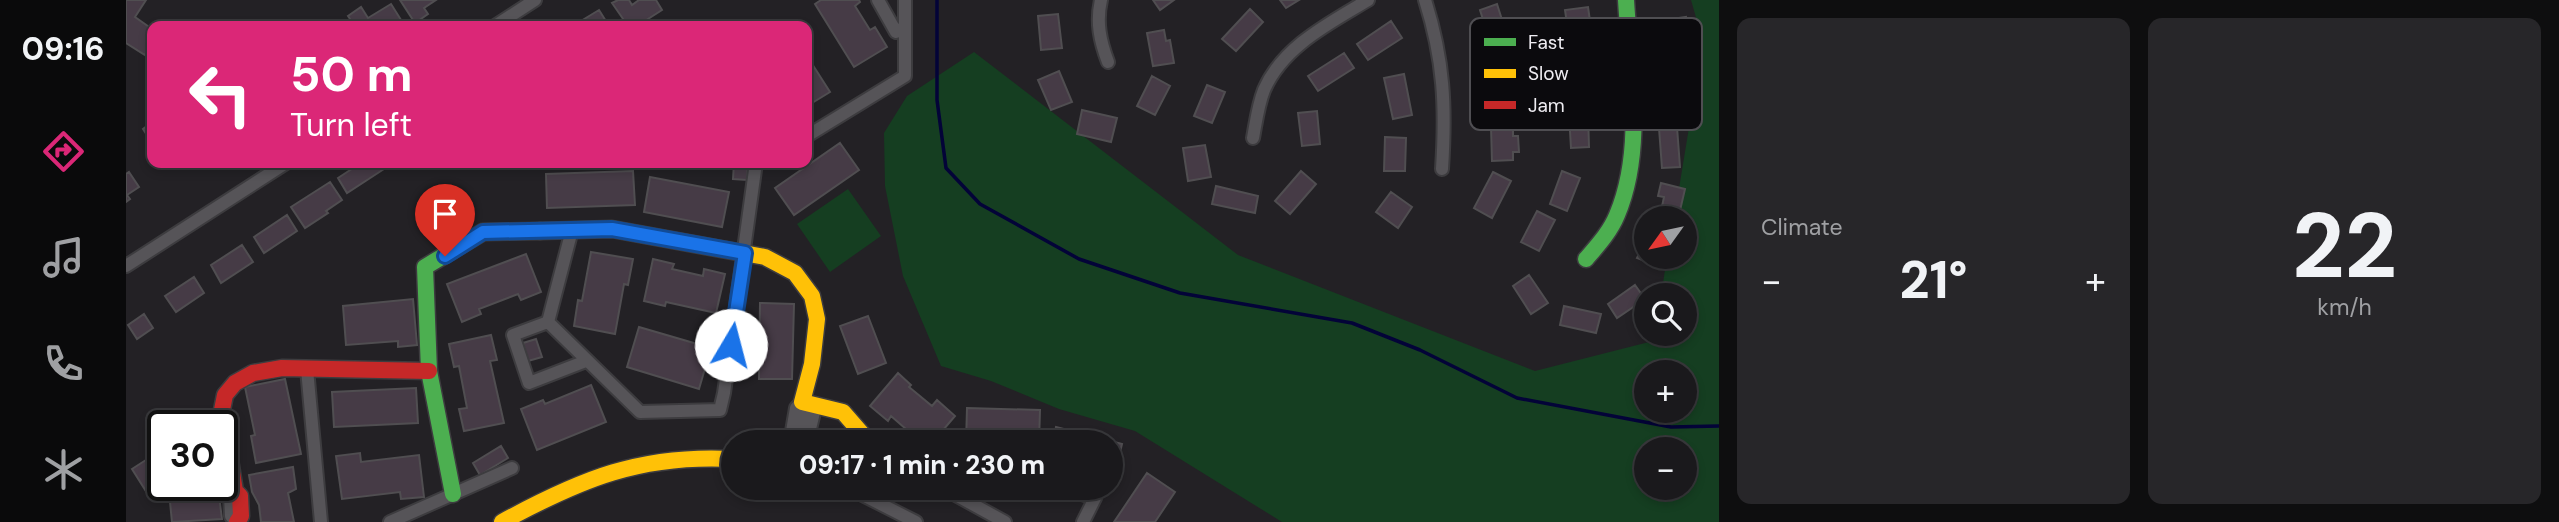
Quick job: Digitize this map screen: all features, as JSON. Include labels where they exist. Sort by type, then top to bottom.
[{"type":"street","points":[[503,21],[536,0]]},
{"type":"street","points":[[878,0],[896,32],[905,27]]},
{"type":"street","points":[[812,133],[905,76],[905,0]]},
{"type":"street","points":[[1101,0],[1098,14],[1099,32],[1108,62]]},
{"type":"street","points":[[1253,138],[1264,90],[1276,70],[1296,48],[1368,0]]},
{"type":"street","points":[[1425,0],[1435,31],[1444,85],[1441,169]]},
{"type":"street","points":[[1626,0],[1627,18]]},
{"type":"street","points":[[1586,259],[1599,244],[1619,211],[1629,177],[1631,130]]},
{"type":"street","points":[[126,266],[278,168]]},
{"type":"street","points":[[548,322],[640,412],[720,410],[757,168]]},
{"type":"street","points":[[453,494],[429,371],[425,267],[483,232],[612,229],[765,257],[795,273],[812,296],[817,319],[808,430]]},
{"type":"street","points":[[548,322],[572,230]]},
{"type":"street","points":[[548,322],[513,335],[529,383],[586,361]]},
{"type":"street","points":[[237,522],[241,516],[240,496],[235,491],[220,408],[223,396],[232,385],[265,369],[429,371]]},
{"type":"street","points":[[307,369],[321,522]]},
{"type":"street","points":[[792,430],[796,408],[809,403],[843,412],[859,430]]},
{"type":"street","points":[[502,522],[574,484],[639,462],[675,458],[721,459]]},
{"type":"street","points":[[390,522],[512,468]]},
{"type":"street","points":[[873,500],[916,522]]},
{"type":"street","points":[[972,500],[1005,522]]},
{"type":"street","points":[[1083,522],[1094,500]]},
{"type":"green space","points":[[1691,0],[1719,0],[1719,522],[1282,522],[1135,431],[1059,409],[991,381],[941,366],[903,276],[885,186],[884,133],[907,96],[974,52],[1238,255],[1535,371],[1634,346],[1697,346],[1697,283],[1663,283],[1665,270],[1698,270],[1698,206],[1676,206],[1689,130],[1702,130],[1702,18],[1696,18]]},
{"type":"green space","points":[[848,189],[881,236],[830,272],[797,224]]},
{"type":"building","points":[[126,0],[146,0],[135,17],[147,25],[147,52],[145,55],[126,43]]},
{"type":"building","points":[[400,0],[436,0],[424,8],[428,14],[414,21]]},
{"type":"building","points":[[629,0],[632,5],[639,0],[656,0],[662,10],[645,21],[625,21],[612,3]]},
{"type":"building","points":[[821,0],[859,0],[855,6],[870,30],[875,27],[887,47],[854,67],[815,4]]},
{"type":"building","points":[[1153,0],[1174,0],[1160,10]]},
{"type":"building","points":[[1280,0],[1299,0],[1286,8]]},
{"type":"building","points":[[391,4],[402,21],[352,21],[348,16],[361,7],[368,18]]},
{"type":"building","points":[[1497,4],[1501,18],[1483,18],[1480,10]]},
{"type":"building","points":[[1588,7],[1590,18],[1566,18],[1565,10]]},
{"type":"building","points":[[1250,9],[1263,22],[1236,51],[1222,39]]},
{"type":"building","points":[[599,10],[606,21],[581,21]]},
{"type":"building","points":[[1058,14],[1062,48],[1041,50],[1038,16]]},
{"type":"building","points":[[1391,21],[1402,38],[1368,60],[1357,44]]},
{"type":"building","points":[[1164,30],[1166,41],[1170,40],[1174,63],[1153,66],[1147,33]]},
{"type":"building","points":[[1344,53],[1354,68],[1318,91],[1308,76]]},
{"type":"building","points":[[812,64],[830,92],[812,103]]},
{"type":"building","points":[[1059,71],[1072,102],[1051,110],[1038,80]]},
{"type":"building","points":[[1404,74],[1412,115],[1393,119],[1384,78]]},
{"type":"building","points":[[1152,76],[1170,86],[1155,115],[1137,106]]},
{"type":"building","points":[[1207,85],[1225,92],[1212,123],[1194,116]]},
{"type":"building","points":[[1082,110],[1117,118],[1111,142],[1077,134]]},
{"type":"building","points":[[1317,111],[1320,144],[1302,146],[1298,113]]},
{"type":"building","points":[[1491,130],[1513,130],[1513,136],[1518,136],[1519,152],[1513,152],[1513,160],[1492,161]]},
{"type":"building","points":[[1570,130],[1588,130],[1589,147],[1571,148]]},
{"type":"building","points":[[1659,130],[1677,130],[1680,167],[1662,168]]},
{"type":"building","points":[[1385,137],[1406,138],[1405,171],[1384,171]]},
{"type":"building","points":[[840,143],[859,170],[794,215],[775,188],[804,168],[812,168],[812,162]]},
{"type":"building","points":[[1205,145],[1211,177],[1188,181],[1183,148]]},
{"type":"building","points":[[353,168],[384,169],[347,193],[338,178]]},
{"type":"building","points":[[734,168],[748,168],[747,180],[733,179]]},
{"type":"building","points":[[633,171],[635,205],[547,208],[546,174]]},
{"type":"building","points":[[1301,171],[1316,184],[1290,214],[1275,201]]},
{"type":"building","points":[[1562,171],[1580,178],[1567,211],[1550,204]]},
{"type":"building","points":[[129,172],[139,187],[127,195],[130,199],[126,202],[126,174]]},
{"type":"building","points":[[1493,172],[1511,181],[1492,218],[1474,208]]},
{"type":"building","points":[[650,177],[729,192],[722,227],[644,212]]},
{"type":"building","points":[[330,182],[342,200],[305,228],[291,207]]},
{"type":"building","points":[[1661,183],[1685,189],[1681,206],[1662,206],[1664,197],[1658,196]]},
{"type":"building","points":[[1216,186],[1258,196],[1255,213],[1212,204]]},
{"type":"building","points":[[1391,192],[1412,207],[1398,228],[1376,212]]},
{"type":"building","points":[[1537,211],[1555,220],[1539,251],[1521,242]]},
{"type":"building","points":[[287,215],[297,231],[264,253],[254,237]]},
{"type":"building","points":[[242,245],[253,262],[221,283],[211,265]]},
{"type":"building","points":[[591,252],[633,259],[628,285],[624,284],[615,334],[574,326],[578,300],[582,301]]},
{"type":"building","points":[[526,254],[541,292],[521,300],[518,294],[479,309],[481,314],[462,322],[447,284]]},
{"type":"building","points":[[653,259],[674,264],[672,269],[703,276],[704,269],[725,274],[716,313],[666,302],[665,306],[644,301]]},
{"type":"building","points":[[1529,275],[1548,303],[1531,314],[1513,286]]},
{"type":"building","points":[[194,277],[204,293],[176,312],[165,296]]},
{"type":"building","points":[[1634,286],[1634,306],[1617,318],[1608,304]]},
{"type":"building","points":[[413,299],[417,345],[398,347],[398,341],[346,345],[343,306]]},
{"type":"building","points":[[760,303],[794,304],[792,379],[759,379]]},
{"type":"building","points":[[1564,306],[1601,314],[1596,333],[1560,325]]},
{"type":"building","points":[[144,314],[153,328],[137,339],[128,325]]},
{"type":"building","points":[[868,316],[886,363],[858,374],[840,326]]},
{"type":"building","points":[[639,327],[711,348],[699,389],[627,367]]},
{"type":"building","points":[[491,335],[497,360],[490,361],[504,423],[464,431],[459,409],[467,408],[459,366],[454,367],[449,344]]},
{"type":"building","points":[[536,339],[542,357],[528,361],[523,343]]},
{"type":"building","points":[[898,373],[911,385],[909,387],[932,406],[937,400],[955,416],[943,430],[907,430],[891,416],[888,421],[870,406]]},
{"type":"building","points":[[285,379],[301,454],[256,463],[251,436],[255,435],[245,387]]},
{"type":"building","points":[[591,385],[606,422],[537,450],[521,409],[543,400],[545,404]]},
{"type":"building","points":[[416,388],[418,423],[334,427],[332,392]]},
{"type":"building","points":[[967,408],[1040,410],[1039,430],[966,430]]},
{"type":"building","points":[[501,446],[508,458],[480,475],[473,463]]},
{"type":"building","points":[[360,453],[361,462],[419,455],[424,497],[401,499],[400,492],[342,499],[336,456]]},
{"type":"building","points":[[147,459],[147,493],[132,469]]},
{"type":"building","points":[[293,467],[296,489],[288,493],[294,522],[261,522],[259,505],[252,492],[249,475]]},
{"type":"building","points":[[1147,473],[1175,492],[1155,522],[1114,522]]},
{"type":"building","points":[[170,501],[220,501],[222,519],[172,522]]},
{"type":"waterway","points":[[937,0],[937,100],[946,168],[980,204],[1079,259],[1180,293],[1352,323],[1420,350],[1517,398],[1671,427],[1719,426]]},
{"type":"traffic: fast","points":[[1626,0],[1627,18]]},
{"type":"traffic: fast","points":[[1586,259],[1617,215],[1626,190],[1633,130]]},
{"type":"traffic: fast","points":[[453,494],[429,371],[425,267],[483,232],[540,231]]},
{"type":"traffic: slow","points":[[540,231],[612,229],[765,257],[795,273],[812,296],[817,319],[812,364],[802,402],[843,412],[859,430]]},
{"type":"traffic: slow","points":[[502,522],[558,493],[613,472],[669,461],[721,459]]},
{"type":"traffic: jam","points":[[237,522],[241,516],[240,496],[235,491],[222,410],[225,395],[235,383],[253,373],[282,368],[429,371]]},
{"type":"route","points":[[445,256],[483,232],[612,229],[745,253],[731,345]]}]
